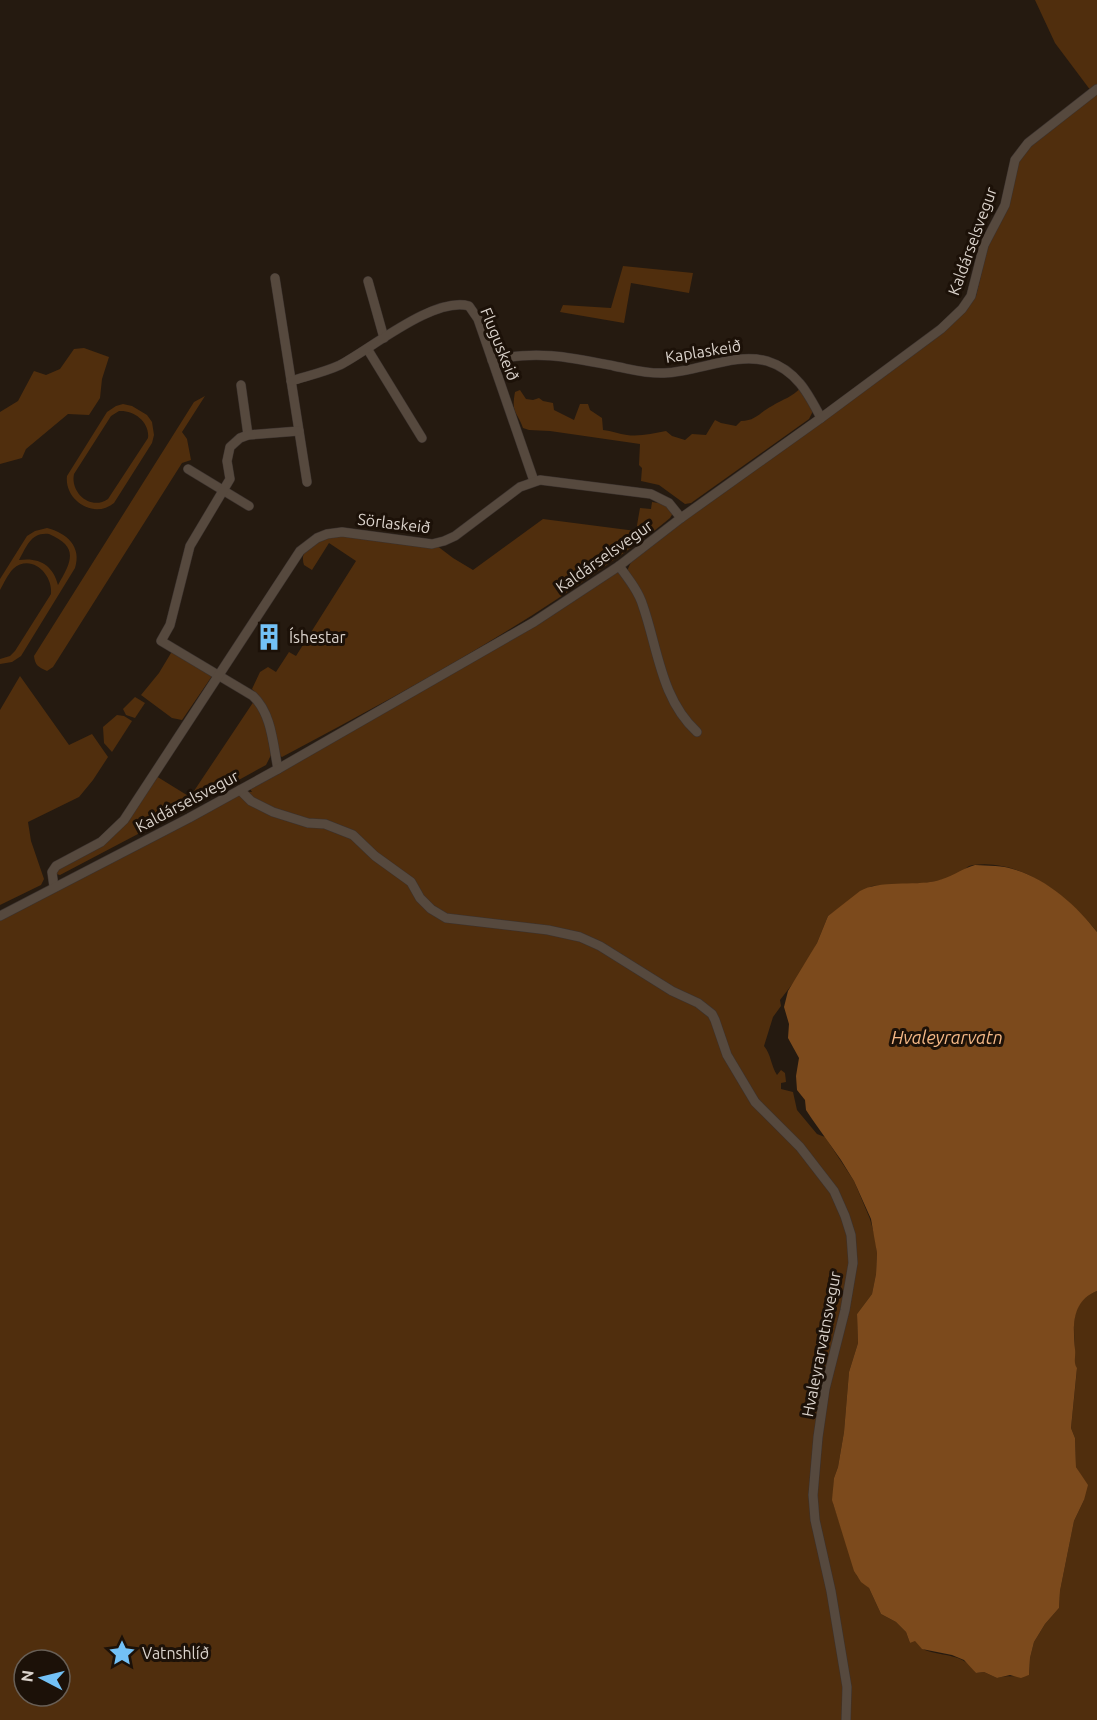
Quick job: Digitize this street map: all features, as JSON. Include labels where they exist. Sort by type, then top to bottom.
[{"type":"street","name":"Kaldárselsvegur","points":[[0,916],[278,770],[525,627],[619,566],[681,518],[822,418],[941,329],[962,309],[971,296],[984,245],[1005,205],[1015,160],[1028,142],[1097,89]]},
{"type":"street","points":[[275,278],[307,483]]},
{"type":"street","points":[[368,281],[384,338]]},
{"type":"street","name":"Fluguskeið","points":[[291,381],[338,366],[432,311],[451,305],[465,305],[478,319],[534,481]]},
{"type":"street","points":[[368,350],[422,438]]},
{"type":"street","name":"Kaplaskeið","points":[[492,360],[544,354],[661,373],[692,370],[741,358],[756,358],[769,361],[793,375],[805,388],[822,418]]},
{"type":"street","points":[[241,385],[248,435]]},
{"type":"street","points":[[278,770],[269,723],[261,703],[161,641],[170,625],[190,546],[230,479],[228,452],[236,441],[248,435],[299,431]]},
{"type":"street","points":[[188,469],[249,506]]},
{"type":"street","points":[[534,481],[551,480],[651,494],[669,503],[681,518]]},
{"type":"street","name":"Sörlaskeið","points":[[54,887],[52,872],[56,866],[101,842],[124,820],[300,551],[317,537],[342,532],[438,543],[455,536],[520,487],[534,481]]},
{"type":"street","points":[[619,566],[643,603],[650,624],[653,645],[668,689],[688,724],[697,732]]},
{"type":"street","name":"Hvaleyrarvatnsvegur","points":[[240,790],[250,801],[273,812],[308,823],[325,824],[354,835],[375,855],[411,882],[420,898],[431,909],[446,918],[548,930],[580,937],[600,946],[672,991],[698,1003],[712,1014],[717,1022],[727,1055],[755,1102],[800,1147],[834,1191],[851,1235],[852,1263],[841,1329],[825,1389],[813,1495],[815,1520],[844,1664],[847,1687],[846,1720]]},
{"type":"shaded area","points":[[1035,0],[1097,0],[1097,932],[1073,905],[1058,893],[1043,882],[1009,867],[991,864],[973,865],[946,879],[872,886],[828,916],[801,973],[780,1000],[781,1006],[773,1017],[764,1046],[777,1075],[781,1070],[785,1073],[786,1082],[781,1083],[781,1089],[793,1092],[797,1110],[817,1134],[825,1137],[854,1181],[875,1237],[876,1274],[872,1294],[857,1314],[858,1343],[849,1372],[844,1432],[834,1478],[833,1503],[857,1576],[869,1588],[881,1614],[896,1622],[906,1632],[910,1643],[915,1640],[925,1650],[960,1659],[976,1673],[984,1672],[997,1678],[1029,1675],[1034,1642],[1045,1624],[1059,1608],[1060,1591],[1074,1521],[1084,1500],[1083,1479],[1076,1467],[1075,1438],[1071,1428],[1077,1369],[1074,1363],[1074,1322],[1080,1304],[1086,1297],[1097,1291],[1097,1720],[0,1720],[0,911],[235,791],[252,792],[250,789],[617,571],[624,578],[634,555],[965,312],[976,296],[987,250],[1018,160],[1030,144],[1094,95],[1055,43]]},
{"type":"shaded area","points":[[623,266],[693,273],[689,293],[631,283],[624,323],[560,312],[563,305],[611,308]]},
{"type":"shaded area","points":[[84,348],[109,357],[102,379],[100,398],[89,415],[68,414],[26,449],[22,458],[0,464],[0,412],[18,401],[34,371],[46,375],[60,369],[74,349]]},
{"type":"shaded area","points":[[801,387],[813,411],[809,419],[691,503],[685,504],[659,485],[641,481],[640,444],[529,430],[523,428],[514,405],[515,392],[520,390],[526,399],[539,398],[553,403],[554,410],[574,420],[580,404],[588,404],[590,410],[602,418],[603,430],[624,435],[666,431],[672,436],[685,440],[692,434],[706,435],[715,420],[736,426],[741,421],[754,418],[791,396]]},
{"type":"shaded area","points":[[205,396],[182,432],[187,439],[191,460],[182,463],[53,667],[47,671],[41,668],[36,664],[34,656],[194,402]]},
{"type":"shaded area","points":[[123,404],[132,406],[147,415],[152,422],[154,435],[152,443],[114,503],[106,508],[90,508],[75,500],[67,485],[67,476],[107,412]],"holes":[[[119,411],[125,411],[144,422],[148,438],[108,499],[95,503],[89,501],[83,498],[75,488],[74,474],[111,416]]]},
{"type":"shaded area","points":[[652,502],[665,504],[673,513],[670,518],[565,594],[486,644],[406,690],[282,757],[277,754],[267,712],[252,689],[260,672],[268,667],[276,672],[289,652],[296,656],[356,561],[329,543],[312,570],[304,565],[303,559],[304,553],[311,545],[333,535],[432,542],[473,570],[543,519],[636,531],[640,508],[651,509]]},
{"type":"shaded area","points":[[47,528],[66,537],[74,547],[77,560],[75,568],[21,656],[12,662],[0,664],[0,659],[10,656],[15,651],[51,594],[51,587],[45,573],[40,568],[27,563],[13,569],[0,590],[0,579],[27,536]],"holes":[[[49,534],[65,544],[70,555],[67,569],[58,585],[53,572],[44,564],[33,560],[19,560],[30,541],[38,535]]]},
{"type":"shaded area","points":[[177,651],[212,676],[182,720],[172,718],[141,695],[159,673],[171,653]]},
{"type":"shaded area","points":[[20,676],[69,745],[92,734],[108,757],[79,797],[28,822],[31,841],[44,879],[41,885],[0,905],[0,710]]},
{"type":"shaded area","points":[[135,697],[145,703],[135,718],[126,715],[123,709]]},
{"type":"shaded area","points":[[254,701],[263,713],[271,755],[266,765],[60,875],[56,874],[57,866],[105,838],[156,776],[190,797]]},
{"type":"shaded area","points":[[117,715],[132,721],[112,752],[104,743],[103,727]]},
{"type":"water","name":"Hvaleyrarvatn","points":[[975,865],[1011,868],[1039,880],[1061,895],[1097,932],[1097,1291],[1082,1301],[1074,1324],[1077,1368],[1071,1428],[1075,1438],[1076,1467],[1088,1485],[1074,1521],[1060,1591],[1059,1608],[1045,1624],[1034,1642],[1029,1675],[1021,1678],[1010,1675],[997,1678],[984,1672],[976,1673],[964,1660],[922,1649],[915,1641],[910,1643],[906,1632],[896,1622],[881,1614],[869,1588],[861,1582],[854,1571],[832,1500],[834,1478],[844,1432],[849,1372],[858,1343],[857,1314],[872,1294],[877,1253],[871,1219],[854,1181],[806,1110],[805,1100],[797,1090],[796,1076],[799,1058],[788,1038],[789,1024],[784,1007],[788,991],[817,943],[828,916],[860,891],[886,884],[936,881]]},
{"type":"place","name":"Íshestar","points":[[269,637]]},
{"type":"place","name":"Vatnshlíð","points":[[122,1653]]}]
